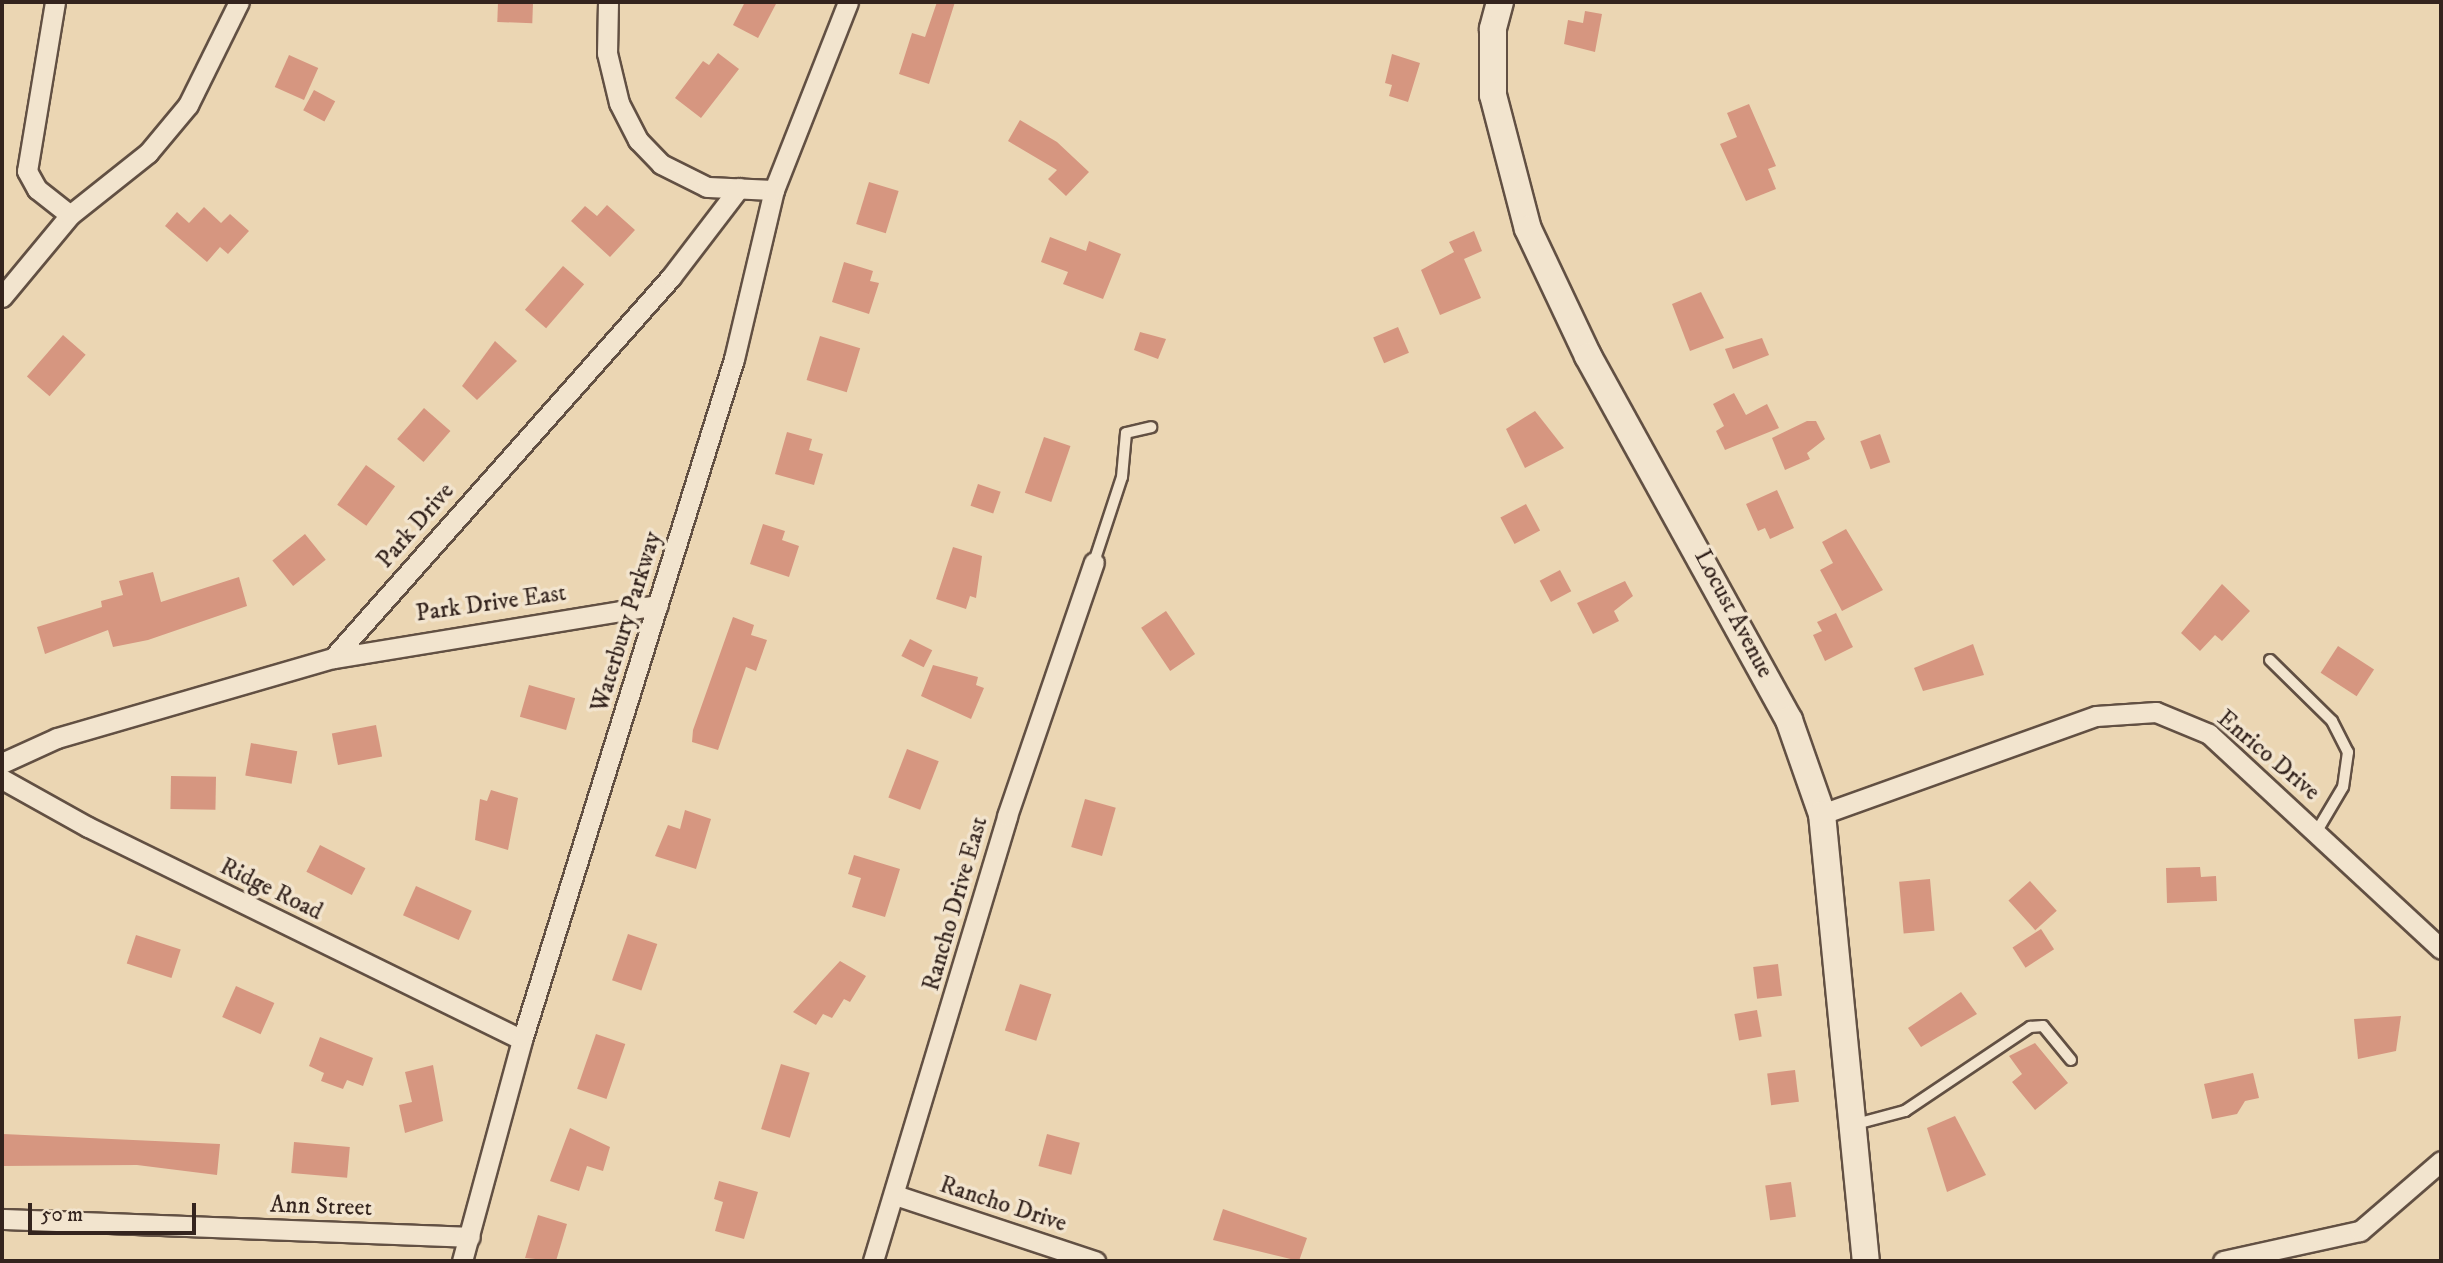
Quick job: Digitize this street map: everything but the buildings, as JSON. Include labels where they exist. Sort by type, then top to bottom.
[{"type":"street","points":[[55,2],[27,171],[37,189],[70,215]]},
{"type":"street","points":[[2,297],[70,215],[148,153],[188,105],[239,2]]},
{"type":"street","points":[[608,2],[607,53],[619,103],[638,140],[661,163],[707,187],[774,190]]},
{"type":"street","name":"Waterbury Parkway","points":[[462,1261],[522,1041],[734,359],[774,190],[848,2]]},
{"type":"street","name":"Locust Avenue","points":[[1500,2],[1493,29],[1493,95],[1528,229],[1588,356],[1789,720],[1822,814],[1856,1125],[1866,1261]]},
{"type":"street","name":"Park Drive","points":[[333,658],[671,277],[739,188]]},
{"type":"street","name":"Rancho Drive East","points":[[873,1261],[1007,816],[1094,562]]},
{"type":"street","name":"Park Drive East","points":[[333,658],[658,605]]},
{"type":"street","points":[[2,763],[57,738],[333,658]]},
{"type":"street","name":"Enrico Drive","points":[[1822,814],[2096,716],[2156,712],[2209,734],[2317,831],[2441,949]]},
{"type":"street","name":"Ridge Road","points":[[2,779],[88,827],[522,1041]]},
{"type":"street","points":[[2224,1261],[2360,1231],[2441,1161]]},
{"type":"street","name":"Rancho Drive","points":[[895,1195],[1095,1261]]},
{"type":"street","name":"Ann Street","points":[[2,1219],[470,1237]]},
{"type":"lane","points":[[1094,562],[1122,477],[1126,433],[1151,426]]},
{"type":"lane","points":[[2270,660],[2332,721],[2348,752],[2343,787],[2317,831]]},
{"type":"lane","points":[[1856,1125],[1905,1111],[2030,1027],[2043,1026],[2071,1060]]}]
